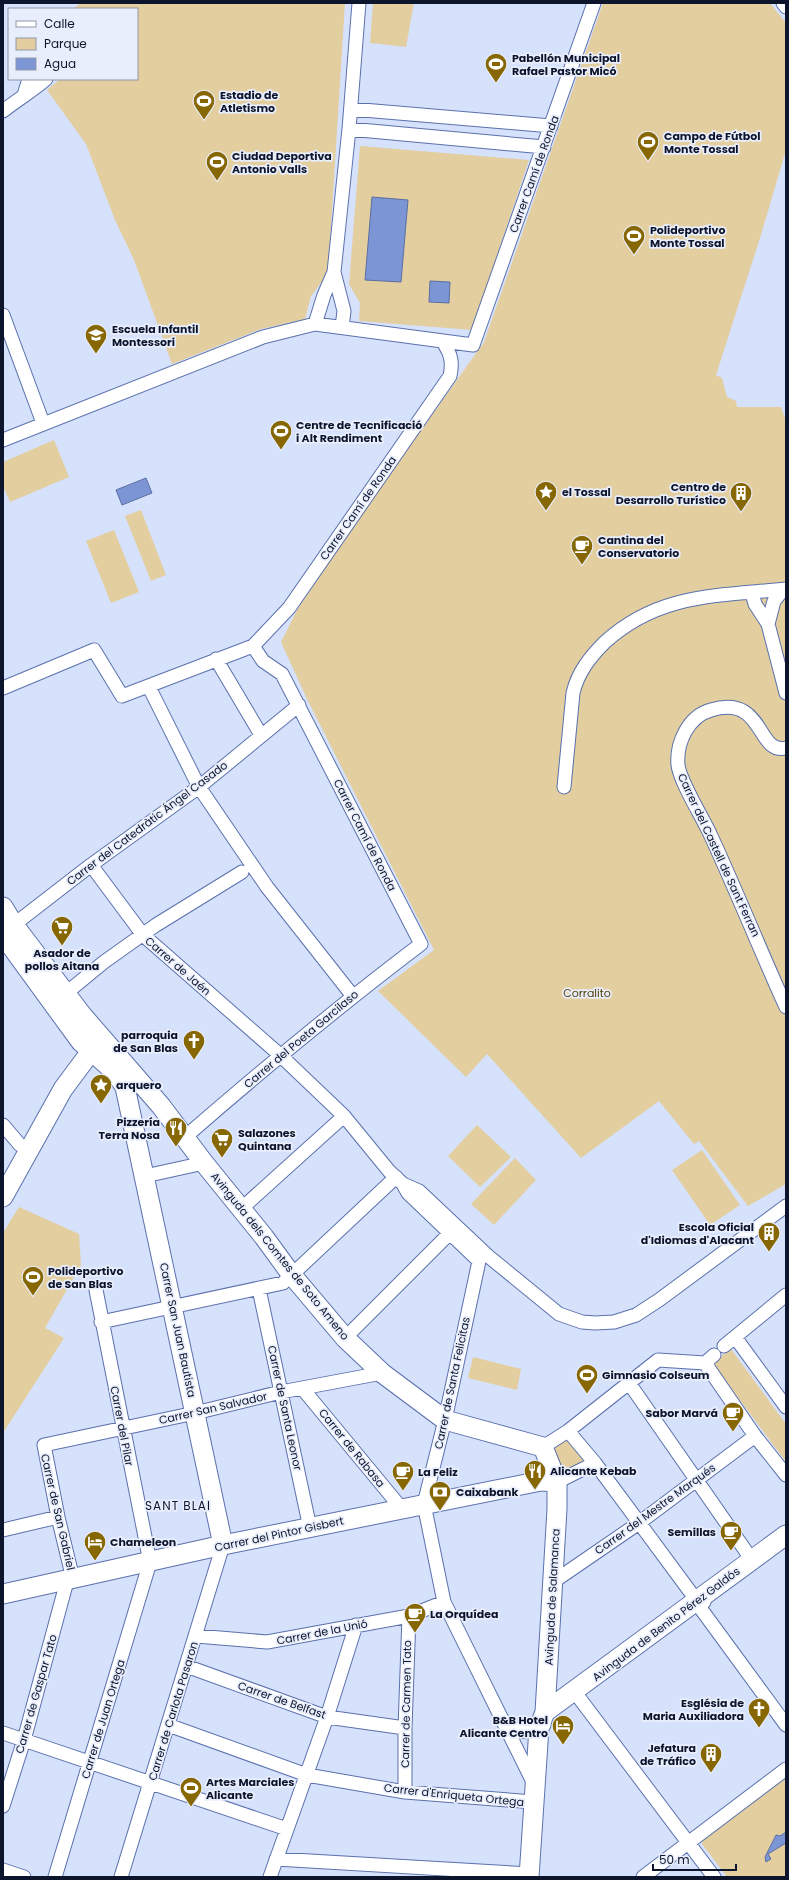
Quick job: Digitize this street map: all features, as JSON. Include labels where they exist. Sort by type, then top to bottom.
[{"type":"street","points":[[314,324],[334,272],[351,109],[359,3]]},
{"type":"street","name":"Carrer Camí de Ronda","points":[[443,342],[473,345],[594,3]]},
{"type":"street","points":[[783,3],[786,7]]},
{"type":"street","points":[[24,95],[29,80]]},
{"type":"street","points":[[3,111],[24,95],[32,92],[45,80]]},
{"type":"street","points":[[351,109],[551,126]]},
{"type":"street","points":[[349,129],[544,147]]},
{"type":"street","points":[[334,272],[344,311],[342,327]]},
{"type":"street","points":[[3,315],[43,423]]},
{"type":"street","points":[[3,440],[263,337],[314,324],[443,342]]},
{"type":"street","name":"Carrer Camí de Ronda","points":[[421,944],[282,674],[263,661],[253,646],[289,608],[450,376],[452,357],[443,342]]},
{"type":"street","points":[[564,787],[573,693],[576,681],[593,654],[628,624],[657,609],[673,603],[692,599],[785,589]]},
{"type":"street","points":[[768,624],[774,600],[785,589]]},
{"type":"street","points":[[752,593],[755,604],[768,624],[786,693]]},
{"type":"street","points":[[3,688],[94,650],[122,696],[253,646]]},
{"type":"street","points":[[216,659],[261,734]]},
{"type":"street","points":[[149,686],[199,787],[268,887],[352,996]]},
{"type":"street","name":"Carrer del Catedràtic Ángel Casado","points":[[7,931],[91,865],[199,787],[261,734],[298,705]]},
{"type":"street","name":"Carrer del Castell de Sant Ferran","points":[[786,748],[781,749],[774,747],[768,741],[756,721],[747,713],[731,707],[702,713],[693,720],[681,740],[678,755],[680,775],[729,875],[786,1007]]},
{"type":"street","name":"Carrer de Jaén","points":[[91,865],[143,935],[280,1054],[344,1116],[399,1180]]},
{"type":"street","points":[[65,994],[104,962],[156,925],[242,872]]},
{"type":"street","points":[[3,907],[7,931]]},
{"type":"street","name":"Avinguda dels Comtes de Soto Ameno","points":[[7,931],[65,994],[89,1041],[126,1065],[161,1106],[184,1138],[264,1237],[291,1274],[345,1338],[382,1373],[445,1420],[543,1447]]},
{"type":"street","name":"Avinguda dels Comtes de Soto Ameno","points":[[7,931],[89,1041],[116,1073],[125,1087],[131,1115]]},
{"type":"street","name":"Carrer del Poeta Garcilaso","points":[[184,1138],[280,1054],[352,996],[421,944]]},
{"type":"street","points":[[3,1174],[20,1145],[89,1041]]},
{"type":"street","points":[[3,1197],[89,1041]]},
{"type":"street","points":[[131,1115],[138,1108],[145,1105],[152,1104],[161,1106]]},
{"type":"street","name":"Carrer San Juan Bautista","points":[[131,1115],[223,1545]]},
{"type":"street","points":[[241,1209],[344,1116]]},
{"type":"street","points":[[3,1125],[20,1145]]},
{"type":"street","points":[[144,1176],[204,1163]]},
{"type":"street","points":[[399,1180],[418,1191],[488,1256],[553,1310],[571,1319],[594,1324],[619,1320],[636,1315],[659,1300],[786,1206]]},
{"type":"street","points":[[345,1338],[450,1233],[408,1193],[399,1180]]},
{"type":"street","points":[[101,1322],[283,1283],[291,1274],[399,1180]]},
{"type":"street","name":"Carrer de Santa Felicitas","points":[[424,1504],[445,1420],[479,1261],[450,1233]]},
{"type":"street","name":"Carrer de Santa Leonor","points":[[259,1289],[310,1528]]},
{"type":"street","name":"Carrer del Pilar","points":[[96,1290],[101,1322],[150,1562]]},
{"type":"street","points":[[595,1463],[557,1482],[543,1447],[568,1430],[658,1360],[714,1355],[786,1295]]},
{"type":"street","points":[[735,1337],[786,1407]]},
{"type":"street","points":[[714,1355],[755,1436],[786,1475]]},
{"type":"street","name":"Carrer San Salvador","points":[[44,1445],[195,1413],[281,1392],[382,1373]]},
{"type":"street","points":[[629,1383],[752,1560]]},
{"type":"street","name":"Carrer de Rabasa","points":[[302,1388],[402,1509]]},
{"type":"street","points":[[568,1430],[703,1604],[786,1725]]},
{"type":"street","name":"Carrer del Mestre Marqués","points":[[553,1582],[639,1523],[755,1436]]},
{"type":"street","name":"Carrer de San Gabriel","points":[[44,1445],[70,1580]]},
{"type":"street","name":"Carrer del Pintor Gisbert","points":[[3,1594],[223,1545],[424,1504],[540,1481],[557,1482]]},
{"type":"street","name":"Avinguda de Salamanca","points":[[532,1876],[545,1720],[557,1508],[557,1482]]},
{"type":"street","points":[[424,1504],[444,1602],[500,1717],[535,1795]]},
{"type":"street","points":[[3,1530],[58,1517]]},
{"type":"street","name":"Avinguda de Benito Pérez Galdós","points":[[545,1720],[580,1699],[703,1604],[752,1560],[786,1535]]},
{"type":"street","name":"Carrer de Carlota Pasaron","points":[[121,1877],[223,1545]]},
{"type":"street","name":"Avinguda de Benito Pérez Galdós","points":[[545,1720],[703,1604],[786,1546]]},
{"type":"street","name":"Carrer de Juan Ortega","points":[[55,1877],[150,1562]]},
{"type":"street","name":"Carrer de Gaspar Tato","points":[[3,1806],[24,1740],[70,1580]]},
{"type":"street","name":"Carrer de la Unió","points":[[196,1636],[267,1642],[408,1616],[444,1602]]},
{"type":"street","name":"Carrer de Carmen Tato","points":[[405,1792],[408,1616]]},
{"type":"street","points":[[270,1877],[327,1717],[356,1625]]},
{"type":"street","name":"Carrer de Belfast","points":[[186,1666],[327,1717],[405,1728]]},
{"type":"street","points":[[580,1699],[714,1877]]},
{"type":"street","points":[[500,1717],[515,1730],[524,1733],[536,1731],[545,1720]]},
{"type":"street","name":"Avinguda de Salamanca","points":[[532,1876],[535,1795],[545,1720]]},
{"type":"street","name":"Carrer d'Enriqueta Ortega","points":[[168,1725],[307,1775],[405,1792],[535,1795]]},
{"type":"street","points":[[3,1733],[287,1829]]},
{"type":"street","points":[[643,1877],[786,1769]]},
{"type":"street","points":[[276,1859],[532,1876]]},
{"type":"street","points":[[3,1870],[24,1877]]},
{"type":"green space","name":"Estadio de Atletismo","points":[[81,3],[345,3],[328,274],[311,296],[305,319],[261,329],[172,364],[134,260],[115,220],[86,144],[47,90],[59,80],[138,80],[138,8],[74,8]]},
{"type":"green space","points":[[373,3],[414,3],[406,47],[370,43]]},
{"type":"green space","name":"Corralito","points":[[603,3],[770,3],[786,23],[786,150],[761,235],[716,375],[722,378],[727,397],[736,401],[737,407],[781,407],[786,421],[786,1184],[748,1206],[699,1141],[694,1144],[659,1101],[581,1158],[487,1054],[466,1077],[378,991],[434,950],[307,699],[281,642],[297,610],[359,517],[484,342]]},
{"type":"green space","points":[[360,146],[529,160],[472,330],[359,321],[360,303],[349,284]]},
{"type":"green space","points":[[54,440],[69,477],[10,502],[3,486],[3,462]]},
{"type":"green space","points":[[141,510],[166,575],[151,581],[125,516]]},
{"type":"green space","points":[[114,530],[139,592],[111,603],[86,541]]},
{"type":"green space","points":[[477,1125],[511,1157],[480,1187],[448,1156]]},
{"type":"green space","points":[[702,1150],[740,1205],[710,1225],[672,1170]]},
{"type":"green space","points":[[515,1158],[536,1180],[494,1225],[471,1204]]},
{"type":"green space","name":"Polideportivo de San Blas","points":[[19,1207],[79,1234],[81,1265],[45,1328],[64,1338],[3,1433],[3,1233]]},
{"type":"green space","points":[[731,1349],[786,1424],[786,1462],[712,1363]]},
{"type":"green space","points":[[473,1357],[521,1369],[517,1390],[468,1378]]},
{"type":"green space","points":[[569,1436],[589,1460],[576,1467],[561,1471],[552,1448]]},
{"type":"green space","points":[[786,1775],[786,1877],[727,1877],[702,1844],[703,1837]]},
{"type":"water","points":[[372,197],[408,200],[401,282],[365,280]]},
{"type":"water","points":[[430,281],[450,282],[449,303],[429,302]]},
{"type":"water","points":[[146,478],[152,493],[122,505],[116,490]]},
{"type":"water","points":[[786,1832],[786,1843],[768,1854],[771,1859],[766,1862],[765,1857],[776,1835],[780,1836]]},
{"type":"place","name":"Pabellón Municipal Rafael Pastor Micó","points":[[496,84]]},
{"type":"place","name":"Estadio de Atletismo","points":[[204,120]]},
{"type":"place","name":"Campo de Fútbol Monte Tossal","points":[[648,162]]},
{"type":"place","name":"Ciudad Deportiva Antonio Valls","points":[[217,182]]},
{"type":"place","name":"Polideportivo Monte Tossal","points":[[634,256]]},
{"type":"place","name":"Escuela Infantil Montessori","points":[[96,354]]},
{"type":"place","name":"Centre de Tecnificació i Alt Rendiment","points":[[281,450]]},
{"type":"place","name":"el Tossal","points":[[546,512]]},
{"type":"place","name":"Centro de Desarrollo Turístico","points":[[741,512]]},
{"type":"place","name":"Cantina del Conservatorio","points":[[582,566]]},
{"type":"place","name":"Asador de pollos Aitana","points":[[62,946]]},
{"type":"place","name":"parroquia de San Blas","points":[[194,1060]]},
{"type":"place","name":"arquero","points":[[101,1104]]},
{"type":"place","name":"Pizzería Terra Nosa","points":[[176,1148]]},
{"type":"place","name":"Salazones Quintana","points":[[222,1158]]},
{"type":"place","name":"Escola Oficial d'Idiomas d'Alacant","points":[[769,1252]]},
{"type":"place","name":"Polideportivo de San Blas","points":[[33,1296]]},
{"type":"place","name":"Gimnasio Colseum","points":[[587,1394]]},
{"type":"place","name":"Sabor Marvá","points":[[733,1432]]},
{"type":"place","name":"Alicante Kebab","points":[[535,1490]]},
{"type":"place","name":"La Feliz","points":[[403,1492]]},
{"type":"place","name":"Caixabank","points":[[440,1512]]},
{"type":"place","name":"Semillas","points":[[731,1552]]},
{"type":"place","name":"Chameleon","points":[[95,1562]]},
{"type":"place","name":"La Orquídea","points":[[415,1634]]},
{"type":"place","name":"Església de Maria Auxiliadora","points":[[759,1728]]},
{"type":"place","name":"B&B Hotel Alicante Centro","points":[[563,1746]]},
{"type":"place","name":"Jefatura de Tráfico","points":[[711,1774]]},
{"type":"place","name":"Artes Marciales Alicante","points":[[191,1808]]},
{"type":"district","name":"SANT BLAI","points":[[178,1506]]}]
